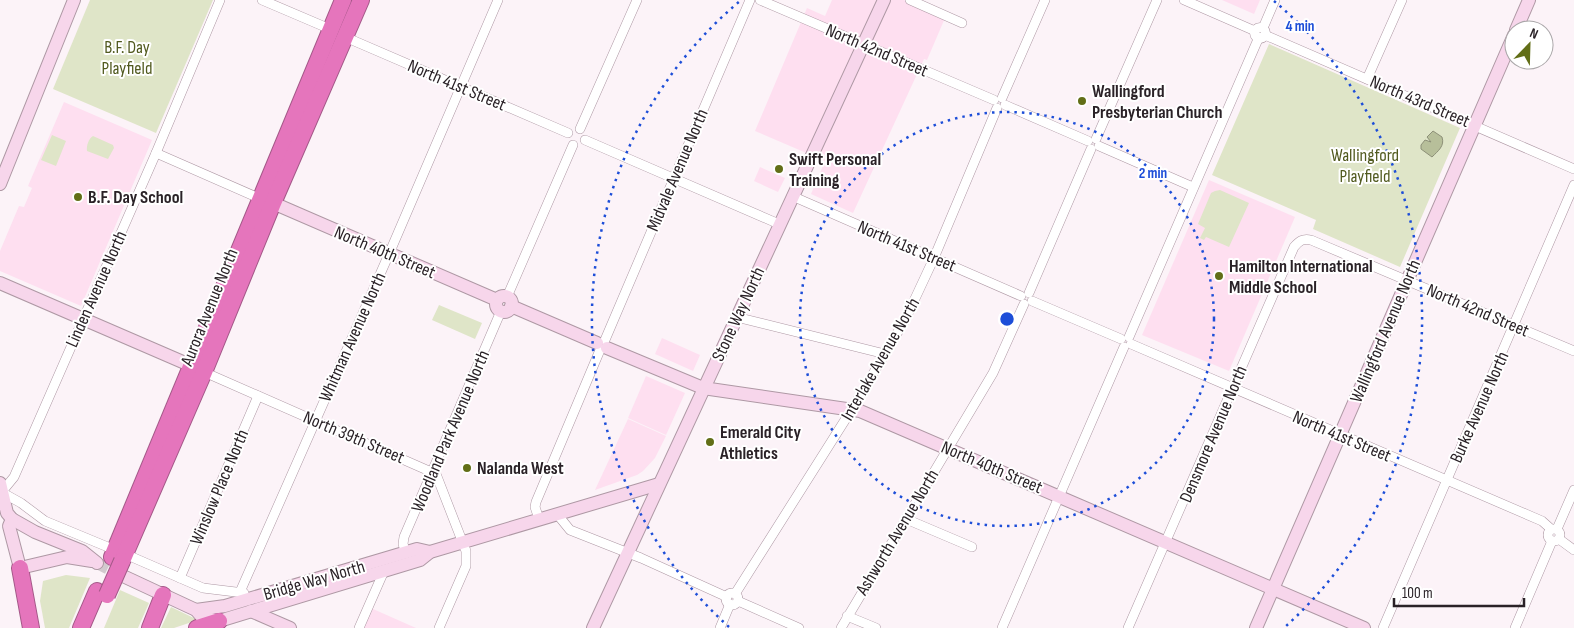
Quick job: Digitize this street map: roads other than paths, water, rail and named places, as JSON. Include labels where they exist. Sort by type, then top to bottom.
[{"type":"highway","name":"Aurora Avenue North","points":[[81,628],[102,593],[198,369],[267,201],[330,29],[343,0]]},
{"type":"highway","name":"Aurora Avenue North","points":[[267,201],[361,0]]},
{"type":"highway","points":[[20,568],[31,628]]},
{"type":"highway","name":"Aurora Avenue North","points":[[93,628],[102,593]]},
{"type":"highway","points":[[150,628],[163,596]]},
{"type":"highway","points":[[197,628],[219,621]]},
{"type":"street","points":[[0,184],[74,0]]},
{"type":"street","name":"Linden Avenue North","points":[[1,490],[14,477],[156,153],[220,0]]},
{"type":"street","points":[[262,0],[330,29]]},
{"type":"street","name":"Whitman Avenue North","points":[[240,592],[389,254],[498,0]]},
{"type":"street","points":[[580,128],[637,0]]},
{"type":"street","name":"Midvale Avenue North","points":[[539,519],[535,507],[536,502],[750,0]]},
{"type":"street","name":"North 42nd Street","points":[[760,0],[1193,187]]},
{"type":"street","name":"Stone Way North","points":[[592,628],[884,0]]},
{"type":"street","points":[[910,0],[962,23]]},
{"type":"street","name":"Interlake Avenue North","points":[[720,628],[733,599],[906,320],[1045,0]]},
{"type":"street","name":"Ashworth Avenue North","points":[[841,628],[993,373],[1157,0]]},
{"type":"street","name":"North 43rd Street","points":[[1184,0],[1574,169]]},
{"type":"street","points":[[1002,628],[1275,0]]},
{"type":"street","points":[[1367,79],[1402,0]]},
{"type":"street","points":[[1520,20],[1529,0]]},
{"type":"street","name":"North 41st Street","points":[[345,37],[568,133]]},
{"type":"street","name":"Wallingford Avenue North","points":[[1256,628],[1504,58]]},
{"type":"street","points":[[580,128],[572,129],[568,133],[569,141],[573,145],[578,145],[585,140]]},
{"type":"street","points":[[580,128],[585,133],[585,140]]},
{"type":"street","points":[[585,140],[780,224]]},
{"type":"street","name":"Woodland Park Avenue North","points":[[406,553],[403,544],[404,537],[573,145]]},
{"type":"street","name":"North 40th Street","points":[[156,153],[703,388],[852,409],[870,414],[1364,628]]},
{"type":"street","name":"Burke Avenue North","points":[[1383,628],[1574,185]]},
{"type":"street","name":"North 41st Street","points":[[792,196],[1542,521],[1554,529]]},
{"type":"street","name":"North 42nd Street","points":[[1299,242],[1306,238],[1574,351]]},
{"type":"street","name":"Densmore Avenue North","points":[[1128,628],[1294,247],[1299,242]]},
{"type":"street","name":"North 39th Street","points":[[0,284],[433,472]]},
{"type":"street","points":[[736,317],[885,354]]},
{"type":"street","name":"Winslow Place North","points":[[180,578],[258,396]]},
{"type":"street","points":[[433,472],[437,477],[466,551],[466,566],[438,628]]},
{"type":"street","name":"Bridge Way North","points":[[219,621],[420,560],[430,552],[659,484]]},
{"type":"street","points":[[1,490],[7,514],[7,525],[20,568],[67,557],[116,560]]},
{"type":"street","points":[[1,490],[45,521],[63,529],[116,560],[163,596],[196,610],[202,617],[219,621]]},
{"type":"street","points":[[1515,628],[1556,540],[1561,534],[1554,529],[1574,490]]},
{"type":"street","points":[[557,514],[570,530],[628,552],[799,628]]},
{"type":"street","points":[[906,519],[972,547]]},
{"type":"street","points":[[7,525],[30,530],[82,551],[180,578],[203,588],[240,592],[253,598]]},
{"type":"street","points":[[1556,540],[1574,550]]},
{"type":"street","name":"Bridge Way North","points":[[196,610],[218,608],[417,549],[430,552]]},
{"type":"street","points":[[359,628],[384,571]]},
{"type":"street","points":[[251,611],[290,628]]},
{"type":"street","points":[[847,616],[876,628]]},
{"type":"tunnel","points":[[97,563],[123,576]]},
{"type":"place","name":"Wallingford Presbyterian Church","points":[[1082,101]]},
{"type":"place","name":"Swift Personal Training","points":[[779,169]]},
{"type":"place","name":"B.F. Day School","points":[[78,197]]},
{"type":"place","name":"Hamilton International Middle School","points":[[1219,276]]},
{"type":"place","name":"Emerald City Athletics","points":[[710,442]]},
{"type":"place","name":"Nalanda West","points":[[467,468]]},
{"type":"park label","name":"B.F. Day Playfield","points":[[127,57]]},
{"type":"park label","name":"Wallingford Playfield","points":[[1365,165]]}]
